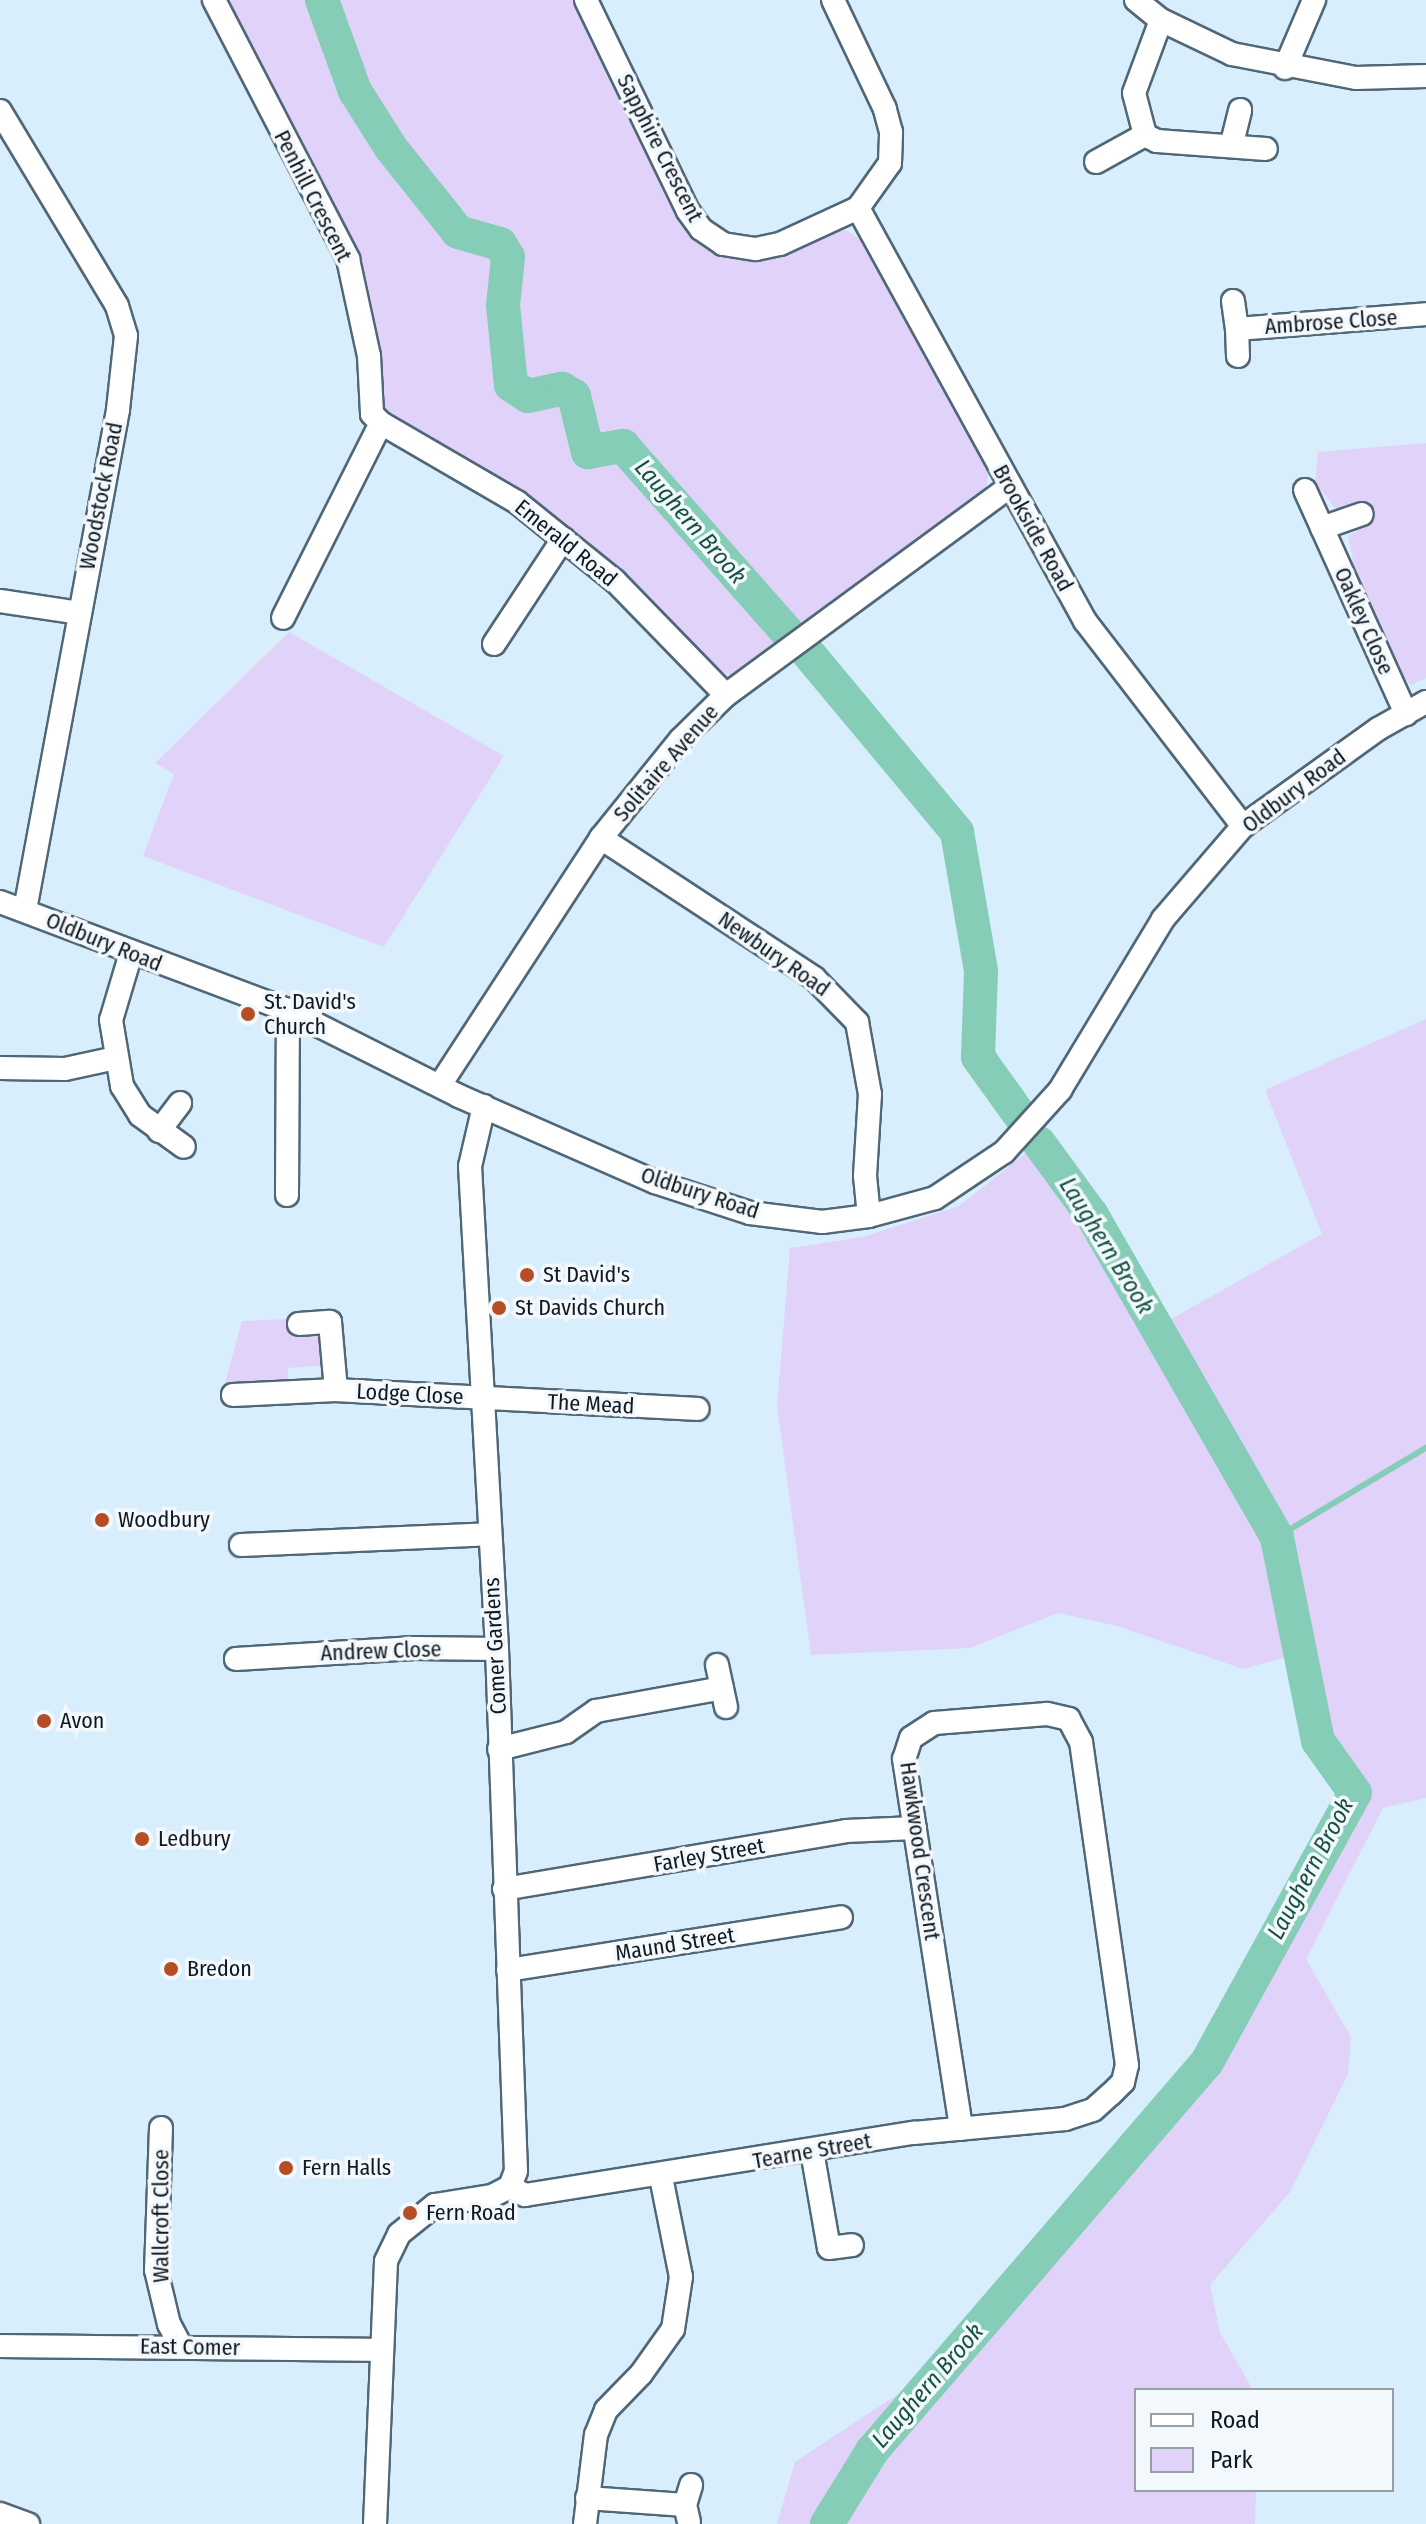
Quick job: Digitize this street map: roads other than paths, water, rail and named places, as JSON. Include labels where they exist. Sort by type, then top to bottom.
[{"type":"street","name":"Penhill Crescent","points":[[214,0],[348,259],[369,356],[372,414],[381,423]]},
{"type":"street","name":"Sapphire Crescent","points":[[586,0],[701,229],[723,244],[756,249],[780,244],[858,208]]},
{"type":"street","points":[[833,0],[891,132],[890,163],[858,208]]},
{"type":"street","points":[[1136,0],[1161,20],[1232,54],[1285,68],[1356,78],[1426,76]]},
{"type":"street","points":[[1285,68],[1314,0]]},
{"type":"street","points":[[1161,20],[1134,93],[1145,135],[1157,141],[1232,143],[1266,149]]},
{"type":"street","points":[[1232,143],[1240,110]]},
{"type":"street","name":"Woodstock Road","points":[[0,111],[124,322],[118,410],[25,910]]},
{"type":"street","points":[[1096,162],[1145,135]]},
{"type":"street","name":"Brookside Road","points":[[858,208],[1093,634],[1243,826]]},
{"type":"street","name":"Ambrose Close","points":[[1233,301],[1238,356]]},
{"type":"street","name":"Ambrose Close","points":[[1237,329],[1426,314]]},
{"type":"street","name":"Emerald Road","points":[[381,423],[458,464],[563,539],[637,601],[726,695]]},
{"type":"street","points":[[285,616],[381,423]]},
{"type":"street","name":"Solitaire Avenue","points":[[440,1085],[601,838],[681,739],[726,695],[774,658],[1010,486]]},
{"type":"street","name":"Oakley Close","points":[[1305,490],[1406,714]]},
{"type":"street","points":[[1322,528],[1362,514]]},
{"type":"street","points":[[494,644],[563,539]]},
{"type":"street","points":[[0,601],[79,613]]},
{"type":"street","name":"Oldbury Road","points":[[0,902],[288,1010],[484,1106],[655,1182],[750,1213],[822,1222],[869,1216],[935,1198],[1004,1152],[1060,1090],[1163,919],[1243,826],[1426,702]]},
{"type":"street","name":"Newbury Road","points":[[601,838],[814,978],[857,1022],[870,1094],[865,1176],[869,1216]]},
{"type":"street","points":[[131,953],[111,1020],[122,1086],[140,1115],[184,1147]]},
{"type":"street","points":[[287,1195],[288,1010]]},
{"type":"street","points":[[0,1068],[65,1069],[116,1058]]},
{"type":"street","points":[[159,1131],[180,1103]]},
{"type":"street","name":"Comer Gardens","points":[[484,1106],[470,1166],[497,1649],[516,2171],[510,2187]]},
{"type":"street","name":"Lodge Close","points":[[299,1324],[330,1322],[336,1390]]},
{"type":"street","name":"Lodge Close","points":[[233,1395],[336,1390],[483,1398]]},
{"type":"street","name":"The Mead","points":[[483,1398],[698,1409]]},
{"type":"street","points":[[241,1545],[489,1534]]},
{"type":"street","name":"Andrew Close","points":[[236,1659],[265,1666],[415,1648],[497,1649]]},
{"type":"street","points":[[499,1749],[566,1732],[596,1711],[724,1697],[717,1665]]},
{"type":"street","name":"Hawkwood Crescent","points":[[961,2129],[904,1759],[911,1738],[934,1723],[961,1717],[1047,1714],[1069,1719],[1081,1742],[1127,2065],[1123,2082],[1111,2094]]},
{"type":"street","name":"Farley Street","points":[[504,1889],[846,1831],[915,1828]]},
{"type":"street","name":"Maund Street","points":[[508,1970],[841,1917]]},
{"type":"street","name":"Tearne Street","points":[[510,2187],[525,2195],[661,2177],[961,2129],[1065,2119],[1093,2110],[1111,2094]]},
{"type":"street","name":"Wallcroft Close","points":[[161,2128],[156,2270],[169,2324],[181,2347]]},
{"type":"street","points":[[812,2151],[829,2248],[852,2245]]},
{"type":"street","points":[[585,2524],[596,2435],[606,2410],[641,2374],[673,2329],[681,2277],[661,2177]]},
{"type":"street","points":[[375,2524],[383,2281],[399,2234],[435,2205],[492,2196],[510,2187]]},
{"type":"street","name":"East Comer","points":[[0,2346],[380,2350]]},
{"type":"street","points":[[587,2498],[688,2504]]},
{"type":"street","points":[[0,2514],[28,2524]]},
{"type":"waterway","name":"Laughern Brook","points":[[322,0],[355,91],[391,148],[458,232],[500,244],[508,257],[503,305],[511,385],[528,396],[562,389],[574,396],[588,452],[623,446],[787,632]]},
{"type":"waterway","name":"Laughern Brook","points":[[808,653],[957,832],[981,971],[978,1057],[1021,1117]]},
{"type":"waterway","name":"Laughern Brook","points":[[827,2524],[872,2451],[1207,2062],[1355,1793],[1318,1741],[1277,1537],[1091,1214],[1039,1143]]},
{"type":"waterway","points":[[1277,1537],[1426,1448]]},
{"type":"place","name":"St. David's Church","points":[[248,1014]]},
{"type":"place","name":"St David's","points":[[527,1275]]},
{"type":"place","name":"St Davids Church","points":[[499,1308]]},
{"type":"place","name":"Woodbury","points":[[102,1520]]},
{"type":"place","name":"Avon","points":[[44,1721]]},
{"type":"place","name":"Ledbury","points":[[142,1839]]},
{"type":"place","name":"Bredon","points":[[171,1969]]},
{"type":"place","name":"Fern Halls","points":[[286,2168]]},
{"type":"place","name":"Fern Road","points":[[410,2213]]}]
